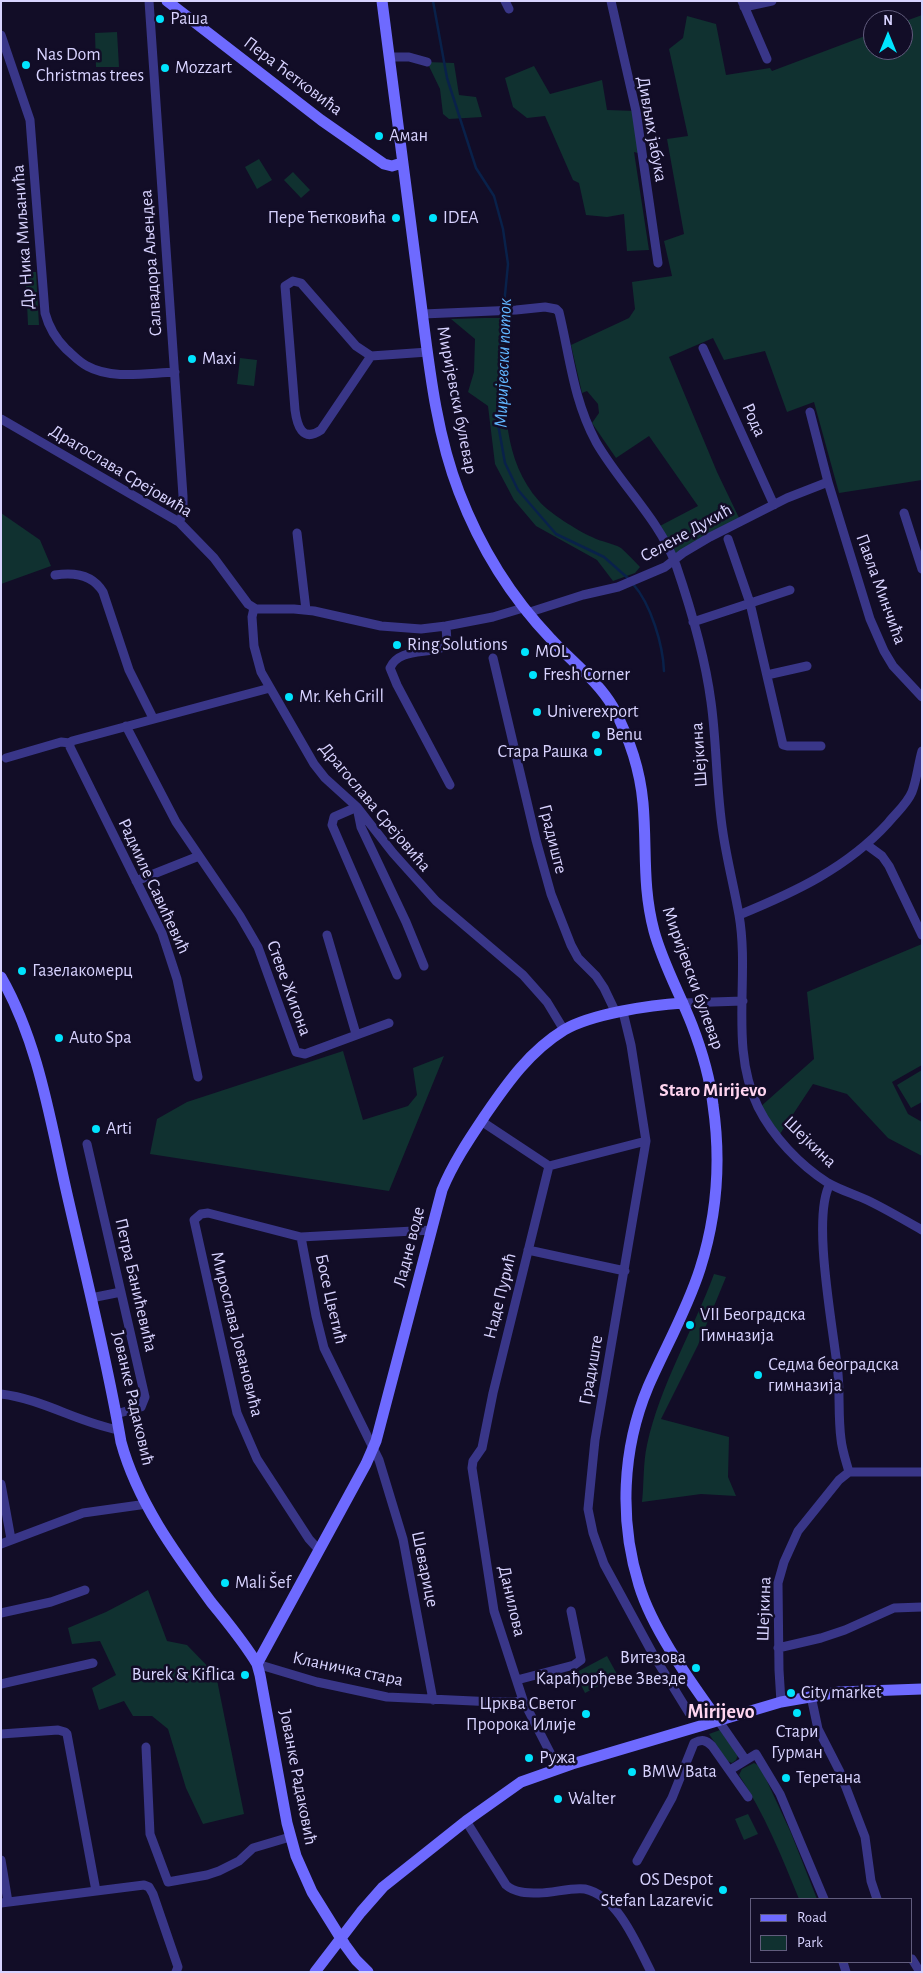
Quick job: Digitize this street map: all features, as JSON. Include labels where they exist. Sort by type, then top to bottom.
[{"type":"main road","name":"Пера Ћетковића","points":[[167,1],[321,120],[384,164],[392,166],[402,163]]},
{"type":"main road","name":"Миријевски булевар","points":[[382,1],[428,352],[440,422],[456,485],[488,555],[507,587],[525,610],[608,700],[630,744],[638,772],[643,803],[645,883],[650,913],[663,958],[701,1051],[713,1101],[717,1137],[717,1182],[711,1228],[700,1270],[650,1383],[637,1419],[628,1468],[627,1524],[634,1565],[646,1605],[669,1646],[718,1720]]},
{"type":"main road","name":"Јованке Радаковић","points":[[1,977],[21,1016],[36,1056],[129,1468],[147,1504],[177,1553],[257,1664],[290,1837],[303,1873],[341,1938],[356,1960],[368,1972]]},
{"type":"main road","name":"Ладне воде","points":[[257,1664],[374,1448],[445,1182],[481,1121],[504,1087],[531,1056],[564,1030],[620,1012],[649,1006],[682,1003]]},
{"type":"main road","points":[[314,1972],[383,1887],[466,1821],[521,1782],[558,1768],[781,1702],[839,1692],[922,1689]]},
{"type":"street","name":"Салвадора Аљендеа","points":[[149,1],[183,496],[183,514],[179,522]]},
{"type":"street","name":"Дивљих јабука","points":[[610,1],[636,111],[658,263]]},
{"type":"street","points":[[767,59],[743,4],[772,1]]},
{"type":"street","name":"Др Ника Миљанића","points":[[1,35],[30,120],[45,313],[48,326],[74,356],[86,366],[96,370],[119,374],[175,372]]},
{"type":"street","points":[[389,57],[409,57],[427,62]]},
{"type":"street","points":[[371,356],[321,430],[314,434],[302,432],[297,425],[284,290],[288,284],[293,281],[302,283],[356,346],[371,356],[428,352]]},
{"type":"street","name":"Шејкина","points":[[423,314],[508,311],[545,307],[556,309],[559,312],[573,384],[588,424],[611,466],[666,544],[674,561],[693,622],[711,700],[716,776],[723,834],[739,914],[742,947],[745,1064],[750,1088],[758,1108],[784,1145],[830,1184],[826,1193],[823,1212],[824,1243],[838,1375],[841,1439],[849,1472],[840,1480],[798,1531],[784,1562],[778,1583],[778,1648],[781,1702]]},
{"type":"street","name":"Рода","points":[[703,348],[774,505]]},
{"type":"street","name":"Павла Минчића","points":[[810,412],[828,482],[859,585],[878,638],[893,666],[922,697]]},
{"type":"street","name":"Драгослава Срејовића","points":[[1,418],[179,522],[202,543],[244,600],[254,608],[252,617],[254,646],[261,672],[314,764],[325,778],[357,807],[393,853],[436,901],[523,975],[547,1002],[564,1030]]},
{"type":"street","name":"Селене Дукић","points":[[254,608],[306,610],[393,628],[421,629],[446,626],[525,610],[624,584],[665,567],[696,545],[805,490],[828,482]]},
{"type":"street","points":[[904,513],[922,568]]},
{"type":"street","points":[[297,533],[306,610]]},
{"type":"street","points":[[728,539],[750,603],[783,745],[821,746]]},
{"type":"street","points":[[55,575],[68,574],[88,578],[99,585],[132,680],[153,718]]},
{"type":"street","points":[[693,622],[790,590]]},
{"type":"street","points":[[446,626],[446,646],[400,657],[393,663],[390,672],[450,785]]},
{"type":"street","name":"Градиште","points":[[493,658],[536,840],[551,894],[571,945],[578,958],[596,976],[620,1012],[631,1045],[646,1141],[590,1474],[589,1519],[604,1564],[654,1656],[689,1713]]},
{"type":"street","points":[[767,675],[807,666]]},
{"type":"street","points":[[6,758],[61,742],[70,743],[153,718],[270,688]]},
{"type":"street","name":"Стеве Жигона","points":[[126,726],[167,806],[240,916],[258,947],[296,1052],[305,1054],[388,1023]]},
{"type":"street","name":"Радмиле Савићевић","points":[[70,743],[70,747],[162,933],[177,979],[198,1077]]},
{"type":"street","points":[[739,914],[807,885],[867,845],[912,793],[922,751]]},
{"type":"street","points":[[397,975],[332,825],[334,817],[357,807],[362,828],[406,922],[424,966]]},
{"type":"street","points":[[867,845],[882,856],[889,866],[922,935]]},
{"type":"street","points":[[136,881],[199,856]]},
{"type":"street","points":[[327,935],[356,1034]]},
{"type":"street","name":"Ладне воде","points":[[682,1003],[742,1001]]},
{"type":"street","points":[[481,1121],[549,1166],[646,1141]]},
{"type":"street","name":"Петра Банићевића","points":[[87,1144],[145,1397],[141,1407],[116,1414]]},
{"type":"street","name":"Наде Пурић","points":[[485,1435],[493,1393],[549,1166]]},
{"type":"street","points":[[830,1184],[868,1201],[922,1230]]},
{"type":"street","name":"Мирослава Јовановића","points":[[301,1237],[208,1213],[197,1216],[194,1225],[237,1413],[257,1459],[309,1539],[319,1550]]},
{"type":"street","points":[[301,1237],[432,1230]]},
{"type":"street","name":"Босе Цветић","points":[[301,1237],[324,1348],[374,1448]]},
{"type":"street","points":[[528,1250],[625,1272]]},
{"type":"street","points":[[91,1298],[120,1292]]},
{"type":"street","points":[[1,1394],[27,1398],[102,1426],[119,1430]]},
{"type":"street","name":"Данилова","points":[[485,1435],[481,1450],[473,1460],[473,1472],[494,1611],[523,1700],[558,1768]]},
{"type":"street","name":"Шеварице","points":[[374,1448],[403,1539],[433,1700]]},
{"type":"street","points":[[849,1472],[922,1472]]},
{"type":"street","points":[[1,1484],[11,1539]]},
{"type":"street","points":[[1,1544],[83,1513],[147,1504]]},
{"type":"street","points":[[1,1613],[51,1602],[85,1590]]},
{"type":"street","points":[[778,1648],[845,1630],[894,1608],[922,1607]]},
{"type":"street","points":[[517,1680],[574,1665],[581,1660],[571,1611]]},
{"type":"street","points":[[1,1684],[92,1662]]},
{"type":"street","name":"Кланичка стара","points":[[257,1664],[361,1693],[433,1700],[495,1702],[523,1700]]},
{"type":"street","points":[[811,1696],[818,1729],[840,1772],[865,1837],[871,1881],[877,1898]]},
{"type":"street","points":[[718,1720],[745,1759]]},
{"type":"street","points":[[1,1734],[58,1730],[67,1734],[96,1891]]},
{"type":"street","points":[[637,1860],[672,1798],[694,1743],[704,1740],[712,1746],[748,1797]]},
{"type":"street","points":[[146,1747],[150,1834],[168,1882],[219,1871],[238,1861],[253,1848],[290,1837]]},
{"type":"street","points":[[730,1770],[745,1759],[756,1754],[780,1794],[824,1898]]},
{"type":"street","points":[[466,1821],[509,1888],[519,1892],[531,1893],[587,1890],[606,1900],[629,1928],[651,1972]]},
{"type":"street","points":[[1,1860],[5,1903],[136,1886],[149,1887],[178,1967],[176,1972]]},
{"type":"street","points":[[913,1960],[920,1972]]},
{"type":"green space","points":[[922,15],[922,480],[839,493],[814,402],[787,412],[765,351],[724,360],[713,338],[669,357],[717,472],[741,522],[674,561],[656,528],[698,506],[649,436],[616,458],[592,423],[599,413],[598,404],[587,391],[582,393],[571,345],[629,318],[635,309],[632,282],[672,276],[664,241],[684,234],[667,139],[688,136],[669,49],[683,38],[687,16],[716,24],[726,75],[770,68],[772,71],[863,37],[863,60],[913,60],[913,18]]},
{"type":"green space","points":[[117,32],[119,67],[96,67],[95,33]]},
{"type":"green space","points":[[427,62],[454,63],[459,95],[476,97],[482,117],[449,119],[443,114],[440,89]]},
{"type":"green space","points":[[534,66],[550,94],[602,80],[607,110],[636,111],[642,154],[634,152],[649,250],[627,251],[624,214],[607,217],[586,215],[579,183],[573,180],[545,116],[527,118],[513,107],[505,78]]},
{"type":"green space","points":[[259,159],[272,180],[257,189],[245,167]]},
{"type":"green space","points":[[293,172],[310,190],[301,198],[284,180]]},
{"type":"green space","points":[[36,272],[39,325],[28,325],[24,274]]},
{"type":"green space","points":[[505,318],[505,394],[508,432],[518,468],[527,485],[543,505],[564,521],[596,539],[621,548],[640,567],[635,573],[613,581],[597,560],[536,526],[514,500],[495,464],[488,406],[468,392],[474,372],[475,339],[451,319]]},
{"type":"green space","points":[[240,358],[257,360],[254,386],[237,384]]},
{"type":"green space","points":[[1,513],[40,540],[51,566],[1,584]]},
{"type":"green space","points":[[922,944],[922,1065],[892,1082],[908,1114],[922,1122],[922,1156],[888,1138],[847,1094],[813,1084],[778,1137],[759,1108],[814,1059],[807,992]]},
{"type":"green space","points":[[343,1051],[363,1120],[408,1106],[417,1095],[413,1068],[444,1056],[389,1191],[150,1154],[157,1119],[187,1102]]},
{"type":"green space","points":[[922,1070],[922,1102],[911,1108],[897,1085]]},
{"type":"green space","points":[[714,1274],[726,1277],[698,1345],[661,1419],[729,1437],[728,1477],[736,1496],[701,1494],[642,1502],[644,1466],[653,1423],[668,1380]]},
{"type":"green space","points":[[148,1590],[167,1641],[187,1645],[216,1675],[244,1814],[203,1824],[186,1788],[168,1729],[152,1716],[133,1716],[124,1701],[99,1710],[92,1688],[116,1675],[100,1641],[72,1644],[68,1628],[106,1612]]},
{"type":"green space","points":[[607,1656],[618,1676],[585,1693],[575,1673]]},
{"type":"green space","points":[[720,1730],[738,1755],[732,1763],[727,1761],[709,1734]]},
{"type":"green space","points":[[754,1763],[760,1766],[791,1833],[817,1898],[799,1898],[764,1820],[739,1775],[742,1769]]},
{"type":"green space","points":[[748,1814],[758,1834],[744,1840],[735,1819]]},
{"type":"waterway","name":"Миријевски поток","points":[[433,1],[447,78],[476,168],[494,196],[503,229],[508,264],[500,346],[498,424],[505,463],[518,490],[556,534],[604,557],[630,580]]},
{"type":"waterway","name":"Миријевски поток","points":[[633,584],[645,602],[655,625],[664,671]]},
{"type":"place","name":"Раша","points":[[160,19]]},
{"type":"place","name":"Nas Dom Christmas trees","points":[[26,65]]},
{"type":"place","name":"Mozzart","points":[[165,68]]},
{"type":"place","name":"Аман","points":[[379,136]]},
{"type":"place","name":"Пере Ћетковића","points":[[396,218]]},
{"type":"place","name":"IDEA","points":[[433,218]]},
{"type":"place","name":"Maxi","points":[[192,359]]},
{"type":"place","name":"Ring Solutions","points":[[397,645]]},
{"type":"place","name":"MOL","points":[[525,652]]},
{"type":"place","name":"Fresh Corner","points":[[533,675]]},
{"type":"place","name":"Mr. Keh Grill","points":[[289,697]]},
{"type":"place","name":"Univerexport","points":[[537,712]]},
{"type":"place","name":"Benu","points":[[596,735]]},
{"type":"place","name":"Стара Рашка","points":[[598,752]]},
{"type":"place","name":"Газелакомерц","points":[[22,971]]},
{"type":"place","name":"Auto Spa","points":[[59,1038]]},
{"type":"place","name":"Arti","points":[[96,1129]]},
{"type":"place","name":"VII Београдска Гимназија","points":[[690,1325]]},
{"type":"place","name":"Седма београдска гимназија","points":[[758,1375]]},
{"type":"place","name":"Mali Šef","points":[[225,1583]]},
{"type":"place","name":"Витезова Карађорђеве Звезде","points":[[696,1668]]},
{"type":"place","name":"Burek & Kiflica","points":[[245,1675]]},
{"type":"place","name":"City market","points":[[791,1693]]},
{"type":"place","name":"Стари Гурман","points":[[797,1713]]},
{"type":"place","name":"Црква Светог Пророка Илије","points":[[586,1714]]},
{"type":"place","name":"Ружа","points":[[529,1758]]},
{"type":"place","name":"BMW Bata","points":[[632,1772]]},
{"type":"place","name":"Теретана","points":[[786,1778]]},
{"type":"place","name":"Walter","points":[[558,1799]]},
{"type":"place","name":"OS Despot Stefan Lazarevic","points":[[723,1890]]},
{"type":"district","name":"Staro Mirijevo","points":[[713,1090]]},
{"type":"district","name":"Mirijevo","points":[[721,1712]]}]
